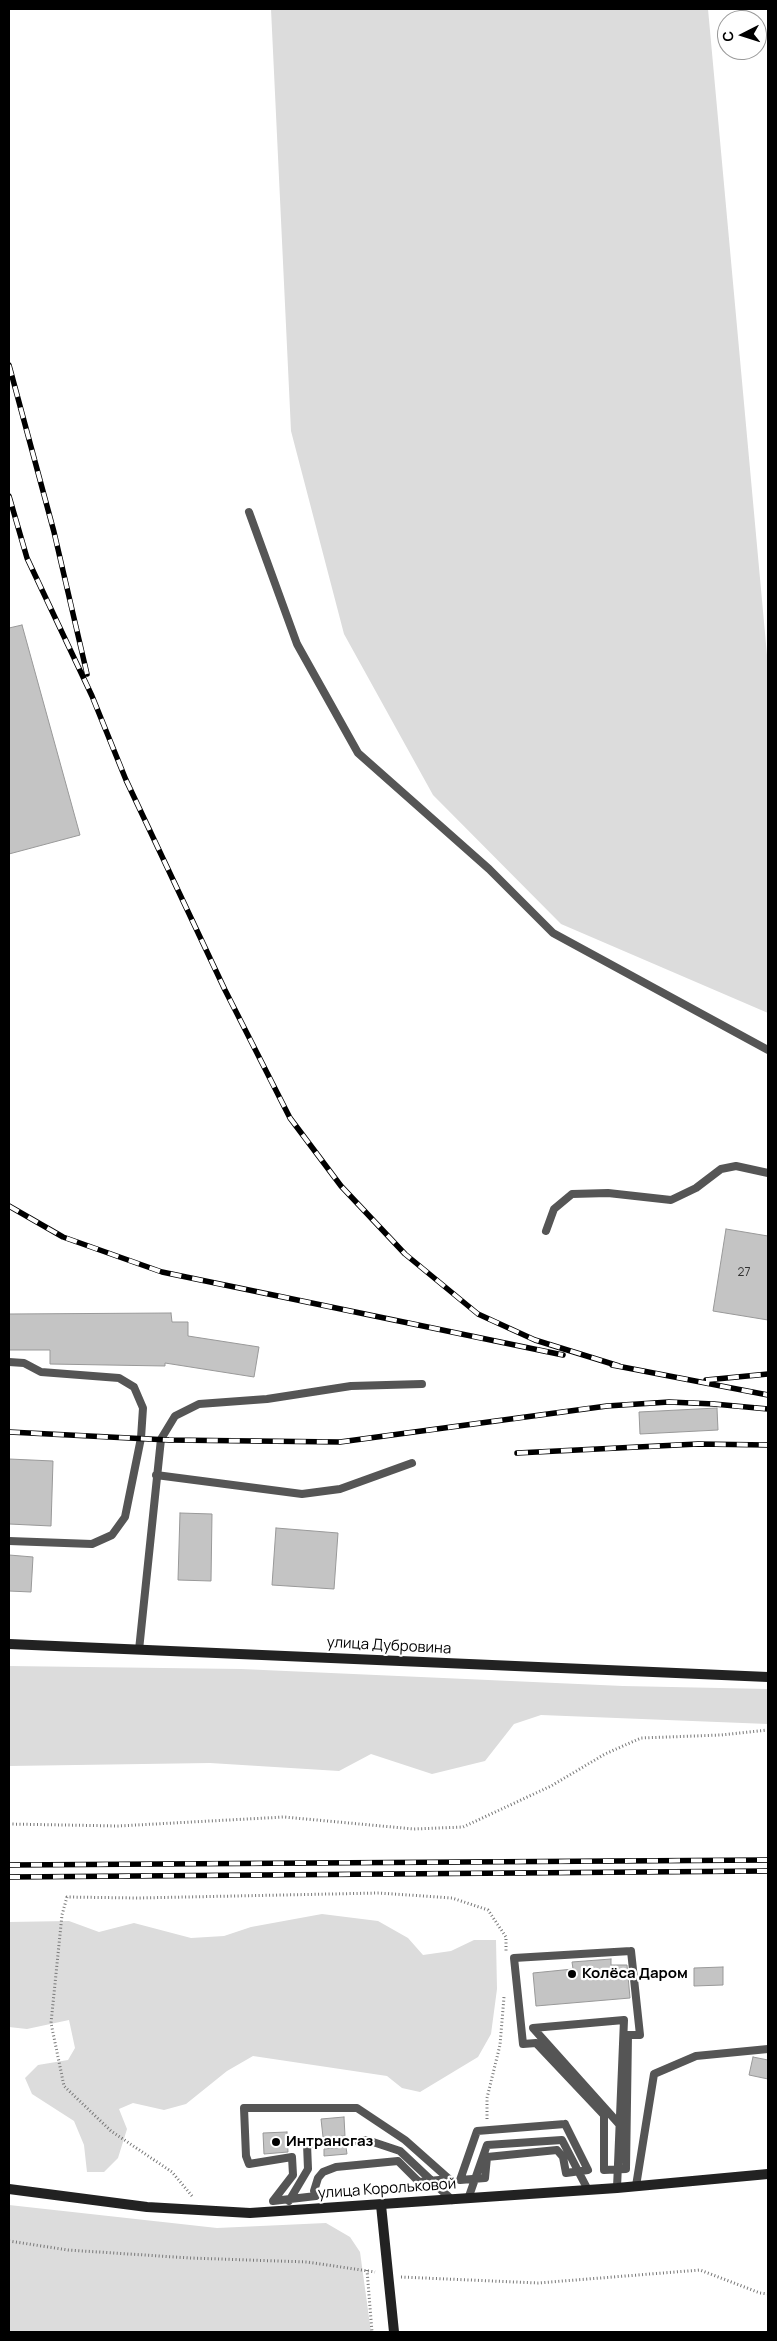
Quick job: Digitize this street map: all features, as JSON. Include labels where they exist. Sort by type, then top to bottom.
[{"type":"main road","name":"улица Дубровина","points":[[9,1644],[768,1677]]},
{"type":"main road","name":"улица Корольковой","points":[[9,2189],[147,2207],[282,2212],[617,2188],[768,2174]]},
{"type":"main road","points":[[381,2205],[394,2332]]},
{"type":"lane","points":[[249,512],[297,644],[358,753],[489,869],[553,934],[768,1050]]},
{"type":"lane","points":[[546,1231],[554,1209],[572,1194],[608,1193],[670,1200],[696,1188],[721,1169],[736,1166],[768,1172]]},
{"type":"lane","points":[[9,1362],[24,1363],[41,1372],[119,1378],[134,1388],[143,1408],[141,1438],[125,1517],[112,1536],[92,1544],[9,1541]]},
{"type":"lane","points":[[139,1650],[161,1439],[175,1416],[199,1404],[268,1399],[351,1386],[422,1384]]},
{"type":"lane","points":[[156,1475],[302,1494],[340,1489],[412,1463]]},
{"type":"lane","points":[[631,1951],[640,2035],[628,2035],[626,2168],[617,2169],[604,2170],[604,2115],[536,2043],[523,2044],[514,1958],[631,1951]]},
{"type":"lane","points":[[617,2188],[624,2020],[533,2028],[619,2124]]},
{"type":"lane","points":[[636,2186],[654,2074],[696,2056],[768,2049]]},
{"type":"lane","points":[[244,2108],[356,2108],[406,2140],[449,2179],[419,2182],[398,2161],[336,2167],[323,2172],[318,2178],[314,2191],[316,2196],[290,2199],[272,2201],[293,2175],[292,2157],[249,2164],[246,2156],[244,2108]]},
{"type":"lane","points":[[565,2124],[588,2170],[566,2173],[564,2157],[556,2150],[487,2156],[485,2178],[474,2179],[460,2180],[477,2131],[565,2124]]},
{"type":"lane","points":[[282,2212],[308,2169],[306,2144],[367,2140],[400,2151],[452,2200]]},
{"type":"lane","points":[[468,2198],[487,2145],[562,2140],[588,2190]]},
{"type":"path","points":[[9,1824],[118,1826],[284,1817],[414,1829],[463,1827],[551,1786],[606,1754],[641,1738],[721,1735],[768,1730]]},
{"type":"path","points":[[203,2210],[172,2172],[111,2131],[64,2086],[51,2023],[62,1915],[67,1897],[138,1898],[379,1893],[452,1898],[488,1910],[506,1936],[506,1954]]},
{"type":"path","points":[[487,2145],[487,2098],[500,2045],[505,1989]]},
{"type":"path","points":[[367,2270],[372,2332]]},
{"type":"shaded area","points":[[271,9],[708,9],[768,666],[768,1013],[561,924],[433,795],[344,634],[291,431]]},
{"type":"shaded area","points":[[9,1666],[241,1669],[623,1686],[768,1689],[768,1724],[541,1715],[514,1724],[485,1761],[432,1774],[371,1754],[339,1771],[210,1763],[9,1766]]},
{"type":"shaded area","points":[[322,1914],[378,1921],[408,1938],[423,1955],[451,1951],[474,1940],[496,1940],[497,1989],[491,2034],[478,2057],[420,2092],[402,2088],[387,2076],[253,2056],[227,2071],[186,2104],[164,2110],[133,2103],[119,2109],[127,2129],[118,2158],[104,2172],[87,2172],[84,2145],[74,2121],[32,2094],[25,2078],[38,2065],[68,2060],[75,2048],[69,2020],[27,2029],[9,2027],[9,1922],[69,1921],[99,1932],[134,1923],[191,1938],[224,1936],[251,1927]]},
{"type":"shaded area","points":[[9,2205],[217,2228],[326,2223],[350,2237],[360,2252],[371,2332],[9,2332]]},
{"type":"building","points":[[22,625],[80,835],[9,854],[9,628]]},
{"type":"building","points":[[726,1229],[768,1236],[768,1320],[713,1311]]},
{"type":"building","points":[[171,1313],[172,1322],[188,1322],[188,1336],[259,1347],[254,1377],[165,1363],[165,1366],[50,1364],[50,1350],[9,1350],[9,1314]]},
{"type":"building","points":[[717,1408],[718,1430],[640,1434],[639,1412]]},
{"type":"building","points":[[9,1459],[53,1461],[51,1526],[9,1524]]},
{"type":"building","points":[[180,1513],[212,1514],[211,1581],[178,1580]]},
{"type":"building","points":[[276,1528],[338,1533],[334,1589],[272,1585]]},
{"type":"building","points":[[9,1555],[33,1557],[31,1592],[9,1591]]},
{"type":"building","points":[[611,1959],[611,1965],[627,1965],[630,1998],[536,2006],[533,1973],[573,1969],[572,1962]]},
{"type":"building","points":[[723,1967],[723,1985],[694,1986],[694,1968]]},
{"type":"building","points":[[753,2057],[768,2060],[768,2079],[749,2075]]},
{"type":"building","points":[[344,2117],[345,2136],[323,2137],[321,2119]]},
{"type":"building","points":[[287,2132],[288,2152],[264,2154],[263,2133]]},
{"type":"building","points":[[346,2147],[347,2154],[324,2156],[324,2149]]},
{"type":"railway","points":[[9,365],[54,532],[87,674]]},
{"type":"railway","points":[[9,496],[27,558],[92,696],[126,780],[225,990],[290,1118],[341,1186],[405,1254],[478,1314],[535,1340],[619,1366]]},
{"type":"railway","points":[[9,1206],[63,1237],[162,1272],[563,1355]]},
{"type":"railway","points":[[612,1365],[768,1395]]},
{"type":"railway","points":[[706,1380],[768,1374]]},
{"type":"railway","points":[[9,1432],[169,1440],[340,1442],[607,1406],[669,1402],[768,1409]]},
{"type":"railway","points":[[517,1453],[698,1444],[768,1445]]},
{"type":"railway","points":[[9,1865],[768,1860]]},
{"type":"railway","points":[[9,1877],[768,1871]]},
{"type":"place","name":"Колёса Даром","points":[[572,1974]]},
{"type":"place","name":"Интрансгаз","points":[[276,2142]]}]
